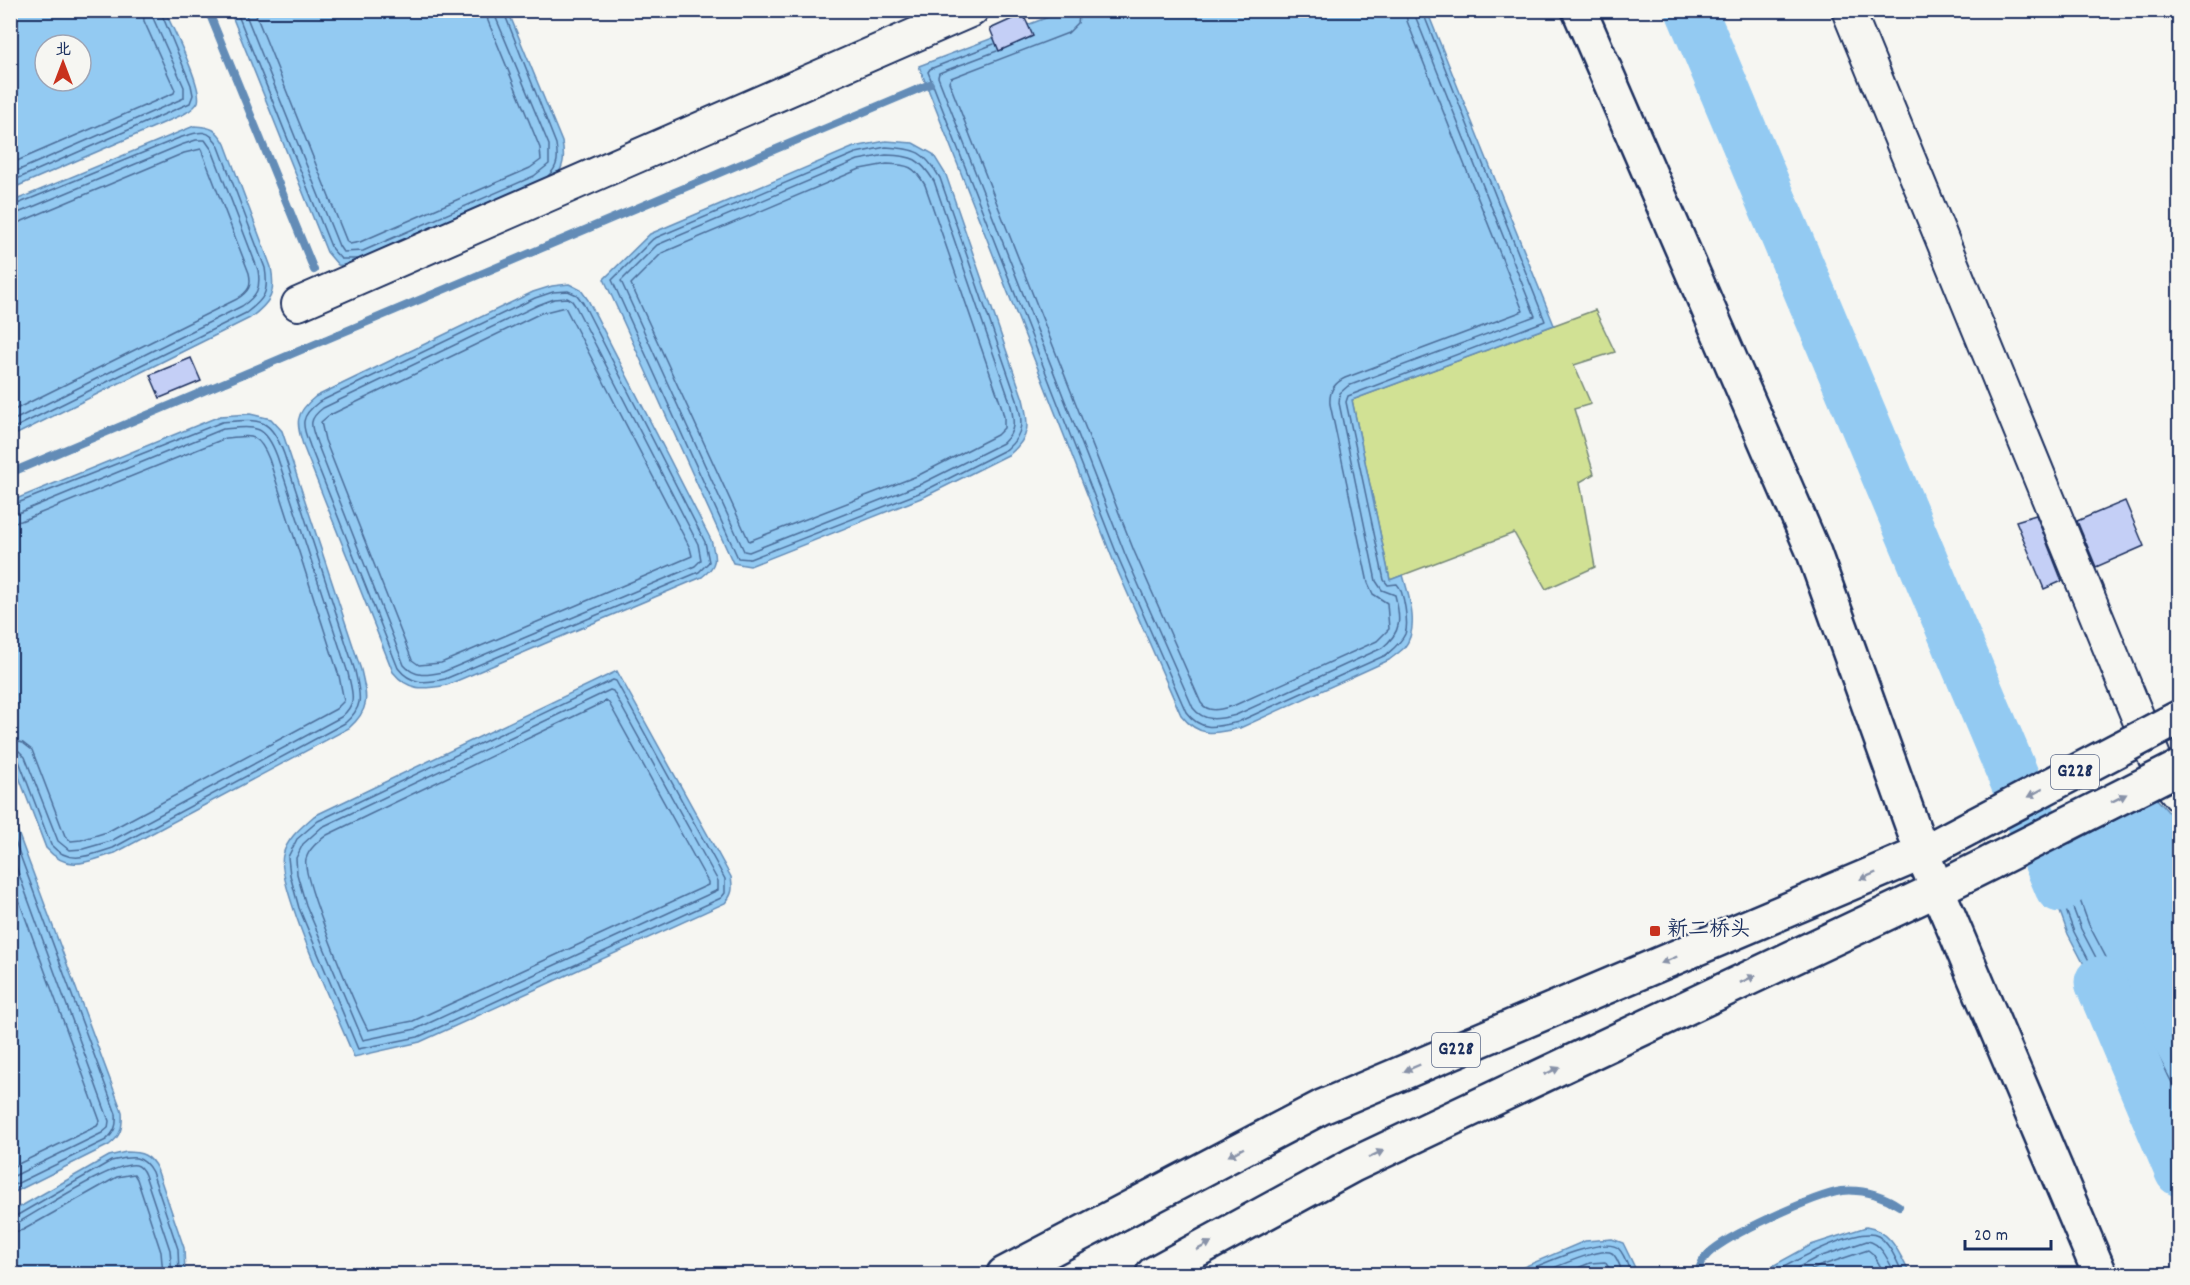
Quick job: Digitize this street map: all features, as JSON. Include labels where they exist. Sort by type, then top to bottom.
[{"type":"main road","points":[[1579,10],[1814,554],[1922,853],[2100,1275]]},
{"type":"main road","name":"G228","points":[[1004,1275],[1322,1107],[1922,853],[2180,717]]},
{"type":"main road","name":"G228","points":[[1153,1275],[1353,1165],[1938,889],[2180,767]]},
{"type":"street","points":[[298,304],[972,10]]},
{"type":"street","points":[[1848,10],[2155,759],[2166,779],[2180,796]]},
{"type":"green space","points":[[1595,310],[1615,352],[1574,365],[1591,404],[1574,409],[1594,474],[1580,482],[1595,567],[1546,589],[1514,533],[1390,580],[1352,400]]},
{"type":"water","points":[[11,10],[165,11],[186,57],[198,94],[198,102],[184,114],[11,189]]},
{"type":"water","points":[[230,11],[508,11],[562,142],[563,158],[560,171],[554,180],[351,266],[338,265],[327,252]]},
{"type":"water","points":[[1064,11],[1427,11],[1554,325],[1352,400],[1390,580],[1403,575],[1408,593],[1412,612],[1409,640],[1404,648],[1389,660],[1240,728],[1223,732],[1201,731],[1194,728],[1181,715],[1113,560],[919,66]]},
{"type":"water","points":[[194,126],[213,130],[225,144],[271,267],[273,284],[270,297],[263,307],[250,318],[11,437],[11,202]]},
{"type":"water","points":[[886,141],[913,143],[933,154],[946,175],[1023,399],[1027,423],[1025,435],[1010,454],[926,496],[750,566],[733,563],[604,279],[650,234],[854,147]]},
{"type":"water","points":[[569,284],[581,290],[588,300],[711,540],[715,556],[713,565],[702,577],[447,685],[424,688],[411,686],[393,672],[304,448],[298,425],[300,414],[315,397],[533,292]]},
{"type":"water","points":[[250,414],[271,419],[282,431],[361,670],[366,695],[364,708],[349,728],[115,853],[87,862],[62,861],[46,848],[11,756],[11,501],[220,416]]},
{"type":"water","points":[[617,671],[731,877],[732,891],[728,900],[420,1042],[354,1057],[310,953],[289,893],[283,870],[283,855],[288,843],[295,833],[314,816]]},
{"type":"water","points":[[2141,781],[2179,824],[2179,1176],[2164,1139],[2166,1120],[2068,934],[2033,837]]},
{"type":"water","points":[[10,811],[122,1112],[119,1135],[109,1145],[11,1194]]},
{"type":"water","points":[[126,1152],[145,1155],[157,1169],[184,1248],[185,1274],[11,1274],[11,1212],[109,1156]]},
{"type":"water","points":[[1866,1227],[1882,1233],[1894,1244],[1910,1274],[1758,1274],[1811,1245]]},
{"type":"water","points":[[1612,1239],[1623,1243],[1638,1274],[1507,1274],[1585,1241]]},
{"type":"building","points":[[1023,14],[1033,36],[999,51],[990,29]]},
{"type":"building","points":[[191,358],[201,381],[160,398],[150,375]]},
{"type":"building","points":[[2125,501],[2144,546],[2096,567],[2077,521]]},
{"type":"building","points":[[2036,515],[2062,581],[2044,589],[2016,521]]},
{"type":"waterway","points":[[208,10],[314,270]]},
{"type":"waterway","points":[[1691,10],[2060,887]]},
{"type":"waterway","points":[[10,473],[930,84]]},
{"type":"waterway","points":[[2100,982],[2180,1171]]},
{"type":"waterway","points":[[1698,1274],[1704,1259],[1718,1246],[1772,1217],[1829,1194],[1842,1191],[1865,1192],[1899,1206]]},
{"type":"place","name":"新二桥头","points":[[1655,931]]}]
